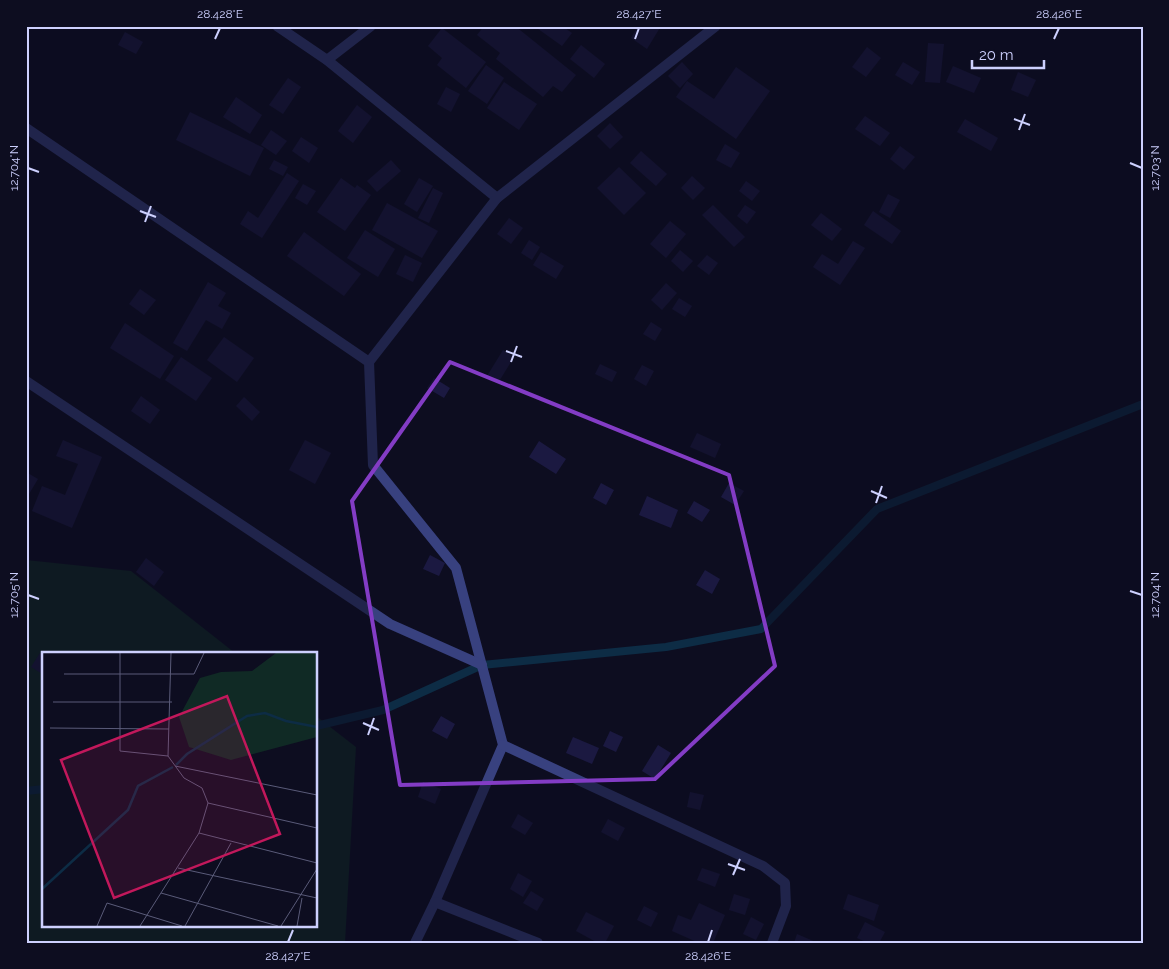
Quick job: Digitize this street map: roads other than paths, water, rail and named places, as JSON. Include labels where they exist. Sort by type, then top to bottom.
[{"type":"street","points":[[277,26],[327,60],[497,198]]},
{"type":"street","points":[[327,60],[371,26]]},
{"type":"street","points":[[415,943],[435,902],[503,745],[456,568],[373,465],[369,362],[497,198],[709,28]]},
{"type":"street","points":[[26,128],[369,362]]},
{"type":"street","points":[[26,381],[390,624],[482,665]]},
{"type":"street","points":[[503,745],[763,866],[785,883],[786,906],[772,943]]},
{"type":"street","points":[[435,902],[538,943]]},
{"type":"waterway","points":[[318,726],[383,710],[482,665],[666,647],[761,629],[877,509],[1143,404]]},
{"type":"waterway","points":[[26,791],[42,789]]}]
